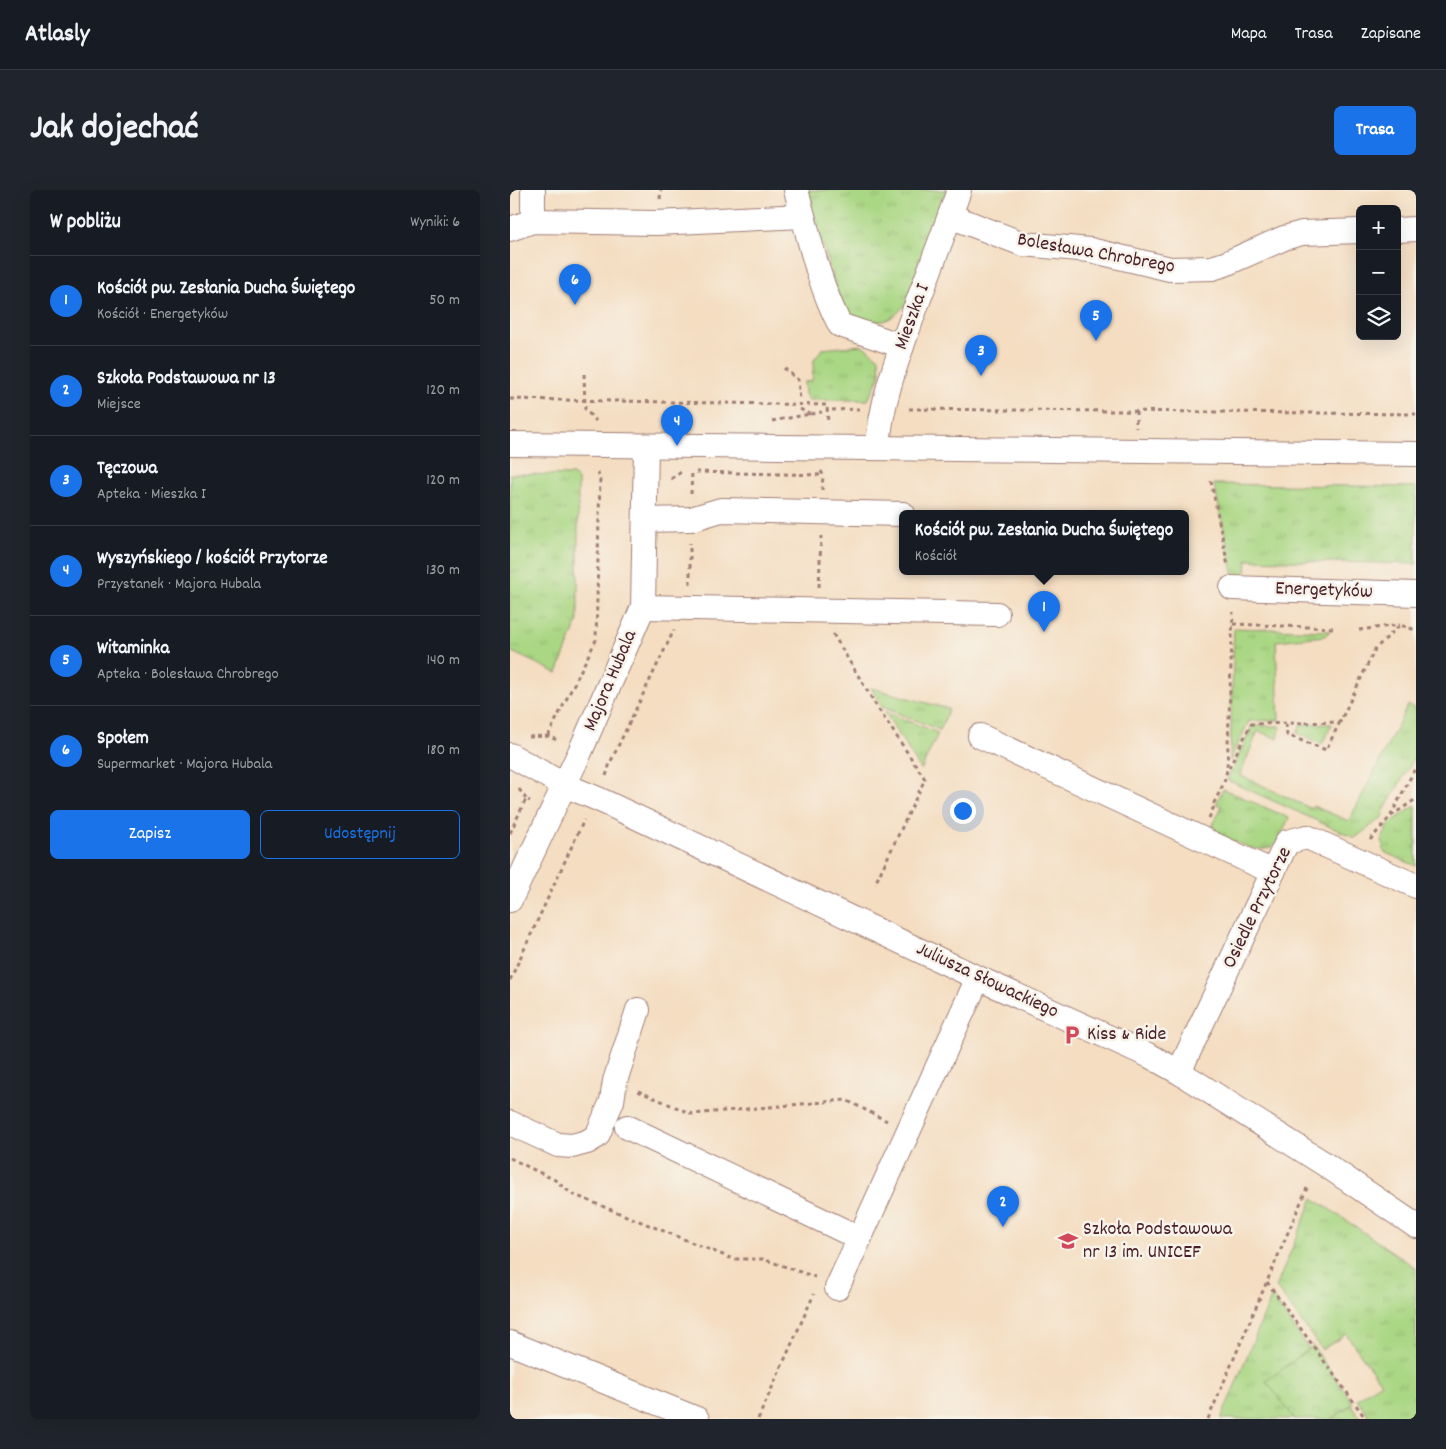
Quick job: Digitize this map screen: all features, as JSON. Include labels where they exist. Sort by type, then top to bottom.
[{"type":"street","points":[[533,190],[533,221]]},
{"type":"street","points":[[796,190],[822,283],[830,307],[840,325],[902,346]]},
{"type":"street","name":"Mieszka I","points":[[878,448],[883,408],[902,346],[959,190]]},
{"type":"street","points":[[510,229],[533,221],[656,223],[803,216]]},
{"type":"street","name":"Bolesława Chrobrego","points":[[950,216],[1023,244],[1090,250],[1170,269],[1212,268],[1284,238],[1302,233],[1356,231]]},
{"type":"street","points":[[1401,230],[1416,230]]},
{"type":"street","points":[[510,444],[1416,454]]},
{"type":"street","name":"Majora Hubala","points":[[510,900],[580,752],[643,607],[646,446]]},
{"type":"street","points":[[645,520],[690,519],[721,510],[899,514]]},
{"type":"street","name":"Energetyków","points":[[1232,588],[1416,594]]},
{"type":"street","points":[[643,607],[997,614]]},
{"type":"street","points":[[980,736],[1273,872]]},
{"type":"street","name":"Juliusza Słowackiego","points":[[510,755],[564,785],[1135,1049],[1179,1072],[1324,1163],[1416,1226]]},
{"type":"street","name":"Osiedle Przytorze","points":[[1179,1072],[1287,842],[1307,837],[1416,886]]},
{"type":"street","points":[[829,1283],[859,1238],[978,978]]},
{"type":"street","points":[[510,1123],[558,1145],[572,1146],[587,1142],[596,1136],[612,1101],[615,1081],[638,1010]]},
{"type":"street","points":[[627,1127],[859,1238]]},
{"type":"street","points":[[510,1343],[697,1419]]},
{"type":"path","points":[[784,368],[798,380],[800,400]]},
{"type":"path","points":[[584,374],[585,409],[595,421]]},
{"type":"path","points":[[510,399],[827,405],[828,425]]},
{"type":"path","points":[[800,409],[812,415],[822,412]]},
{"type":"path","points":[[832,410],[864,409]]},
{"type":"path","points":[[908,409],[1416,414]]},
{"type":"path","points":[[548,736],[596,640],[600,477],[593,463]]},
{"type":"path","points":[[668,483],[681,472],[822,476]]},
{"type":"path","points":[[1211,481],[1234,600],[1228,770]]},
{"type":"path","points":[[610,763],[677,624],[690,608]]},
{"type":"path","points":[[1233,624],[1333,628]]},
{"type":"path","points":[[1286,724],[1287,735],[1326,750],[1376,649],[1400,625]]},
{"type":"path","points":[[1359,630],[1400,625],[1416,630]]},
{"type":"path","points":[[1200,838],[1228,770],[1251,724],[1340,722]]},
{"type":"path","points":[[1369,842],[1390,817],[1416,767]]},
{"type":"path","points":[[875,884],[924,779]]},
{"type":"path","points":[[1390,817],[1416,799]]},
{"type":"path","points":[[510,980],[584,819]]},
{"type":"path","points":[[615,1081],[692,1114],[846,1100],[889,1122]]},
{"type":"path","points":[[510,1158],[555,1180],[572,1194],[733,1259],[763,1258],[829,1283],[758,1419]]},
{"type":"path","points":[[1208,1419],[1307,1188]]},
{"type":"path","points":[[1267,1282],[1366,1419]]},
{"type":"green space","points":[[806,190],[947,190],[908,301],[887,320],[871,322],[858,318],[843,305]]},
{"type":"green space","points":[[862,345],[879,358],[880,375],[868,400],[809,400],[805,394],[804,382],[812,381],[814,360],[822,349]]},
{"type":"green space","points":[[510,474],[573,475],[578,479],[578,620],[557,673],[510,651]]},
{"type":"green space","points":[[1214,484],[1416,487],[1416,564],[1247,560],[1246,575],[1243,578],[1234,577]]},
{"type":"green space","points":[[1234,628],[1330,631],[1325,636],[1276,641],[1279,720],[1249,721],[1230,761]]},
{"type":"green space","points":[[871,688],[949,709],[940,730],[882,707]]},
{"type":"green space","points":[[1408,705],[1416,709],[1416,755],[1383,812],[1384,816],[1355,838],[1227,780],[1252,726],[1280,726],[1278,739],[1258,731],[1240,775],[1312,809],[1313,806],[1349,821]]},
{"type":"green space","points":[[885,712],[938,733],[921,770]]},
{"type":"green space","points":[[1301,724],[1332,724],[1322,744],[1297,733]]},
{"type":"green space","points":[[1223,789],[1289,818],[1276,843],[1270,848],[1253,848],[1211,829],[1222,806],[1216,804]]},
{"type":"green space","points":[[1416,805],[1416,866],[1384,852],[1382,839],[1389,824]]},
{"type":"green space","points":[[1313,1198],[1416,1268],[1416,1419],[1371,1419],[1357,1399],[1381,1383],[1346,1334],[1322,1350],[1276,1287]]},
{"type":"green space","points":[[1272,1296],[1309,1349],[1267,1381],[1295,1419],[1221,1419]]},
{"type":"green space","points":[[1313,1346],[1353,1403],[1332,1419],[1295,1419],[1266,1381]]},
{"type":"green space","points":[[1351,1405],[1361,1419],[1332,1419]]},
{"type":"place","name":"Społem","points":[[575,305]]},
{"type":"place","name":"Witaminka","points":[[1096,341]]},
{"type":"place","name":"Tęczowa","points":[[981,376]]},
{"type":"place","name":"Wyszyńskiego / kościół Przytorze","points":[[677,446]]},
{"type":"place","name":"Kościół pw. Zesłania Ducha Świętego","points":[[1044,632]]},
{"type":"place","name":"Kiss & Ride","points":[[1072,1035]]},
{"type":"place","name":"Szkoła Podstawowa nr 13","points":[[1003,1227]]},
{"type":"place","name":"Szkoła Podstawowa nr 13 im. UNICEF","points":[[1068,1241]]}]
